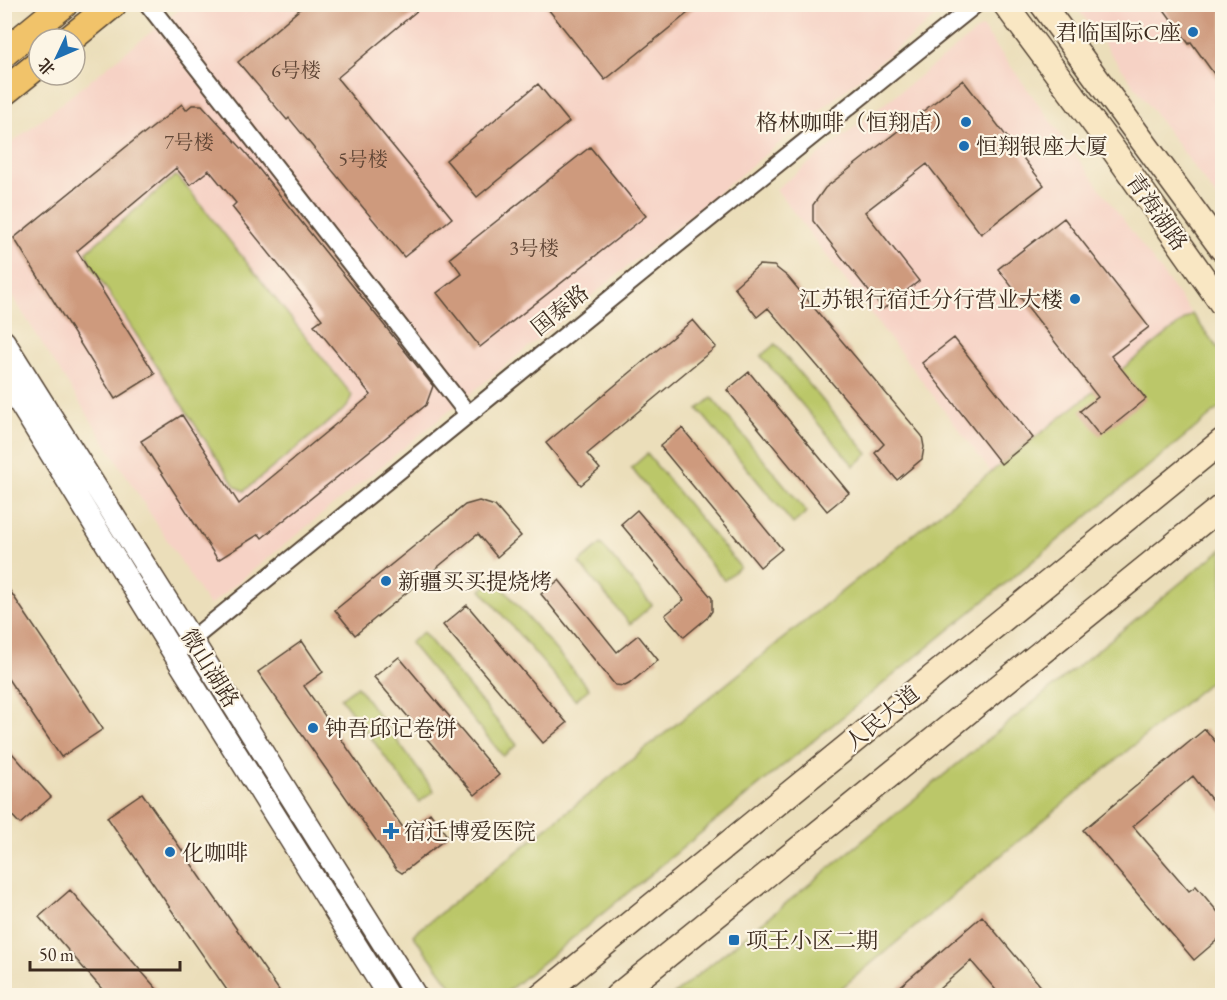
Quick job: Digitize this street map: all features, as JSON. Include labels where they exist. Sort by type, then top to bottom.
[{"type":"main road","points":[[85,27],[113,4]]},
{"type":"main road","name":"青海湖路","points":[[1005,4],[1110,146],[1222,304]]},
{"type":"main road","name":"青海湖路","points":[[1042,4],[1222,249]]},
{"type":"main road","points":[[4,53],[64,5]]},
{"type":"main road","points":[[4,92],[27,74]]},
{"type":"main road","name":"人民大道","points":[[541,996],[1222,441]]},
{"type":"main road","points":[[617,996],[1222,506]]},
{"type":"street","points":[[148,4],[468,414]]},
{"type":"street","name":"国泰路","points":[[174,654],[976,4]]},
{"type":"street","name":"微山湖路","points":[[4,341],[416,996]]},
{"type":"street","name":"微山湖路","points":[[4,378],[388,996]]},
{"type":"shaded area","points":[[185,5],[950,5],[209,606],[5,285],[4,149],[82,87],[87,87],[87,83]]},
{"type":"shaded area","points":[[1075,5],[1222,5],[1222,205]]},
{"type":"shaded area","points":[[982,27],[1192,314],[991,472],[776,189]]},
{"type":"green space","points":[[175,176],[186,186],[352,395],[347,407],[244,491],[235,486],[92,267],[86,252]]},
{"type":"green space","points":[[1192,314],[1222,354],[1222,406],[503,995],[458,995],[413,935]]},
{"type":"green space","points":[[775,344],[868,454],[854,466],[761,356]]},
{"type":"green space","points":[[712,398],[807,512],[793,524],[698,409]]},
{"type":"green space","points":[[647,454],[740,567],[724,580],[631,468]]},
{"type":"green space","points":[[601,544],[652,605],[630,624],[579,563]]},
{"type":"green space","points":[[1222,549],[1222,672],[833,995],[673,995]]},
{"type":"green space","points":[[495,579],[589,689],[575,700],[481,590]]},
{"type":"green space","points":[[423,632],[517,745],[503,756],[410,643]]},
{"type":"green space","points":[[357,686],[434,791],[419,802],[341,698]]},
{"type":"building","points":[[306,4],[425,4],[337,78],[452,218],[404,257],[289,118],[287,120],[238,62]]},
{"type":"building","points":[[544,4],[699,4],[605,80]]},
{"type":"building","points":[[1160,4],[1222,4],[1222,85],[1191,42],[1189,44]]},
{"type":"building","points":[[963,80],[1044,185],[981,234],[927,164],[865,212],[919,281],[883,309],[813,221],[813,205],[825,188]]},
{"type":"building","points":[[538,84],[569,122],[477,197],[446,160]]},
{"type":"building","points":[[182,104],[186,110],[192,105],[202,105],[246,153],[433,386],[426,405],[262,538],[259,534],[218,560],[141,441],[182,415],[239,504],[371,395],[314,325],[322,319],[232,207],[236,203],[209,170],[190,185],[176,168],[77,251],[155,374],[115,399],[14,238]]},
{"type":"building","points":[[590,147],[646,216],[480,347],[437,293],[462,274],[450,258]]},
{"type":"building","name":"江苏银行宿迁分行营业大楼","points":[[1064,218],[1149,327],[1111,356],[1146,399],[1100,436],[1080,411],[1098,397],[998,269]]},
{"type":"building","points":[[759,265],[774,266],[788,277],[922,436],[924,447],[922,459],[897,480],[875,453],[884,444],[768,308],[757,317],[734,287]]},
{"type":"building","points":[[693,320],[716,347],[587,454],[600,469],[581,485],[546,443]]},
{"type":"building","points":[[954,338],[1033,438],[1001,464],[922,363]]},
{"type":"building","points":[[749,372],[849,493],[827,511],[727,390]]},
{"type":"building","points":[[682,428],[782,549],[760,567],[660,446]]},
{"type":"building","points":[[479,501],[495,506],[521,536],[497,557],[478,534],[355,635],[335,610],[465,505]]},
{"type":"building","points":[[637,510],[712,598],[712,611],[708,617],[684,637],[665,615],[684,600],[621,524]]},
{"type":"building","points":[[559,580],[617,652],[638,635],[658,660],[629,684],[615,685],[541,594]]},
{"type":"building","points":[[4,582],[103,729],[61,757],[4,673]]},
{"type":"building","points":[[467,605],[567,723],[543,743],[443,625]]},
{"type":"building","points":[[302,641],[323,672],[304,686],[406,832],[430,813],[448,837],[402,873],[396,869],[258,672]]},
{"type":"building","points":[[399,657],[499,775],[475,795],[374,677]]},
{"type":"building","points":[[1205,729],[1222,750],[1222,813],[1193,776],[1133,826],[1189,891],[1196,886],[1222,917],[1222,936],[1194,960],[1083,830]]},
{"type":"building","points":[[4,744],[51,797],[20,824],[4,807]]},
{"type":"building","points":[[142,793],[283,996],[231,996],[107,817]]},
{"type":"building","points":[[70,890],[163,996],[108,996],[39,917]]},
{"type":"building","points":[[982,916],[1049,996],[1001,996],[971,961],[931,996],[889,996]]},
{"type":"place","name":"君临国际C座","points":[[1193,32]]},
{"type":"place","name":"格林咖啡（恒翔店）","points":[[966,122]]},
{"type":"place","name":"恒翔银座大厦","points":[[964,146]]},
{"type":"place","name":"江苏银行宿迁分行营业大楼","points":[[1075,299]]},
{"type":"place","name":"新疆买买提烧烤","points":[[386,581]]},
{"type":"place","name":"钟吾邱记卷饼","points":[[313,728]]},
{"type":"place","name":"宿迁博爱医院","points":[[391,831]]},
{"type":"place","name":"化咖啡","points":[[170,852]]},
{"type":"place","name":"项王小区二期","points":[[734,940]]}]
